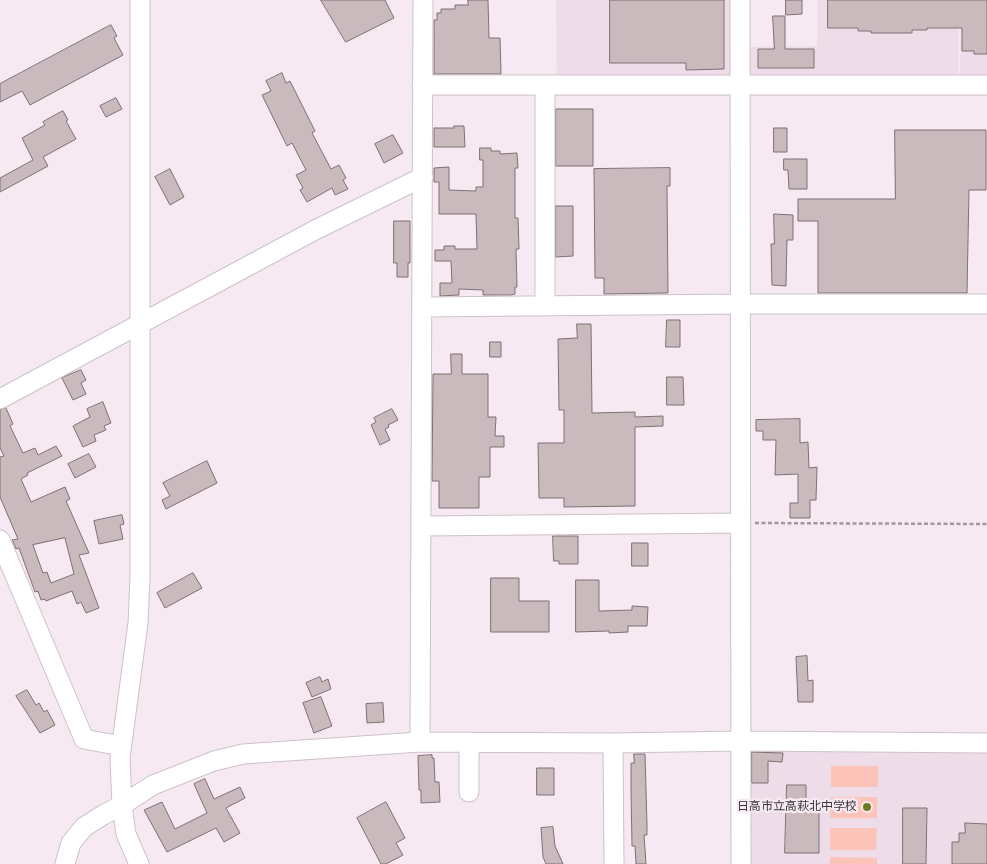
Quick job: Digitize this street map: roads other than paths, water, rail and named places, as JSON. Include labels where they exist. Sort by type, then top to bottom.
[{"type":"street","points":[[139,864],[126,834],[122,805],[121,752],[138,623],[140,578],[140,0]]},
{"type":"street","points":[[420,742],[423,0]]},
{"type":"street","points":[[740,0],[741,864]]},
{"type":"street","points":[[422,85],[987,85]]},
{"type":"street","points":[[545,85],[546,306]]},
{"type":"street","points":[[0,399],[317,229],[423,177]]},
{"type":"street","points":[[422,307],[987,304]]},
{"type":"street","points":[[422,526],[741,524]]},
{"type":"street","points":[[0,540],[84,739],[121,752]]},
{"type":"street","points":[[65,864],[72,843],[84,827],[103,815],[153,785],[214,761],[243,754],[420,742],[613,743],[740,741],[987,743]]},
{"type":"street","points":[[469,742],[469,792]]},
{"type":"street","points":[[613,743],[614,864]]},
{"type":"street","points":[[121,752],[128,771],[139,780],[153,785]]},
{"type":"place","name":"日高市立高萩北中学校","points":[[867,807]]}]
